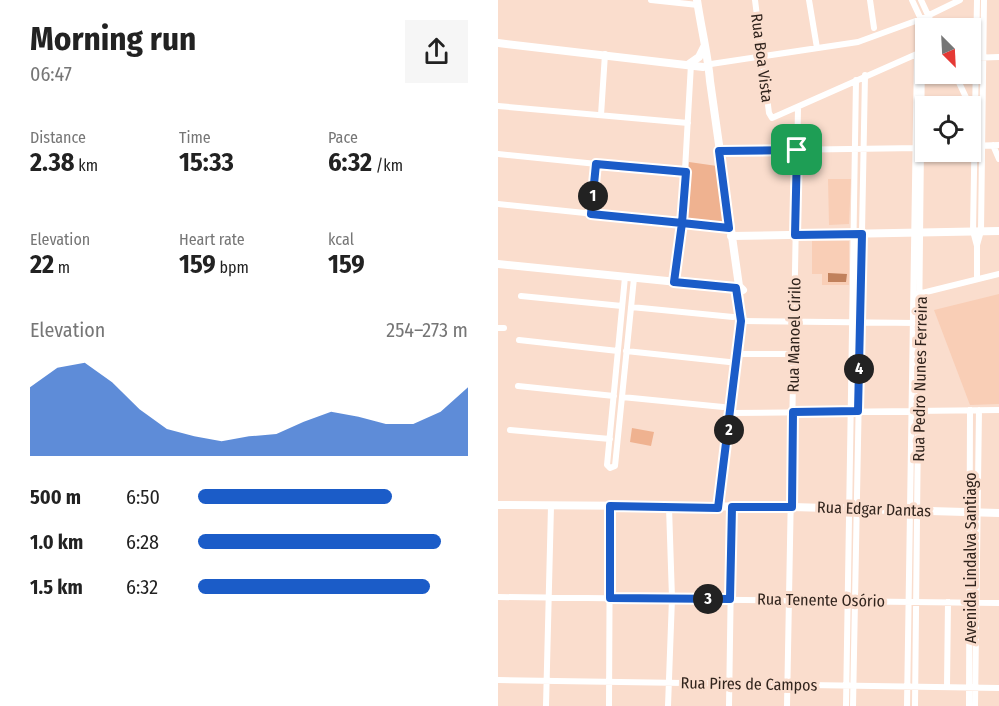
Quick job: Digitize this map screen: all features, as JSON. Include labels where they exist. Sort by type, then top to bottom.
[{"type":"main road","points":[[698,3],[738,289],[737,354],[718,508]]},
{"type":"main road","points":[[690,64],[699,57],[704,45]]},
{"type":"main road","points":[[730,232],[795,235],[999,231]]},
{"type":"main road","points":[[498,264],[738,289]]},
{"type":"main road","name":"Rua Edgar Dantas","points":[[498,505],[792,507],[999,513]]},
{"type":"street","points":[[651,0],[698,3]]},
{"type":"street","name":"Rua Boa Vista","points":[[754,0],[770,116],[776,118],[798,108]]},
{"type":"street","points":[[809,0],[817,48]]},
{"type":"street","points":[[870,0],[874,28]]},
{"type":"street","points":[[912,0],[921,18]]},
{"type":"street","points":[[921,0],[928,16]]},
{"type":"street","points":[[923,18],[960,0]]},
{"type":"street","points":[[977,0],[977,18]]},
{"type":"street","points":[[981,25],[984,0]]},
{"type":"street","points":[[498,43],[706,65],[858,42],[915,21]]},
{"type":"street","points":[[601,115],[605,54]]},
{"type":"street","points":[[798,108],[865,75],[915,54]]},
{"type":"street","points":[[981,58],[999,57]]},
{"type":"street","points":[[674,282],[686,172],[690,64]]},
{"type":"street","points":[[855,411],[852,321],[864,149],[865,75]]},
{"type":"street","points":[[853,706],[850,686],[853,509],[860,321],[856,80]]},
{"type":"street","name":"Rua Pedro Nunes Ferreira","points":[[919,84],[919,94]]},
{"type":"street","points":[[498,106],[688,123]]},
{"type":"street","name":"Rua Manoel Cirilo","points":[[788,706],[798,108]]},
{"type":"street","points":[[981,146],[996,145],[999,159]]},
{"type":"street","points":[[719,151],[915,148]]},
{"type":"street","name":"Rua Pedro Nunes Ferreira","points":[[915,148],[914,201],[918,232]]},
{"type":"street","points":[[498,154],[686,172]]},
{"type":"street","name":"Rua Pedro Nunes Ferreira","points":[[907,706],[920,411],[917,294],[918,232],[923,162]]},
{"type":"street","points":[[976,162],[977,279]]},
{"type":"street","points":[[591,214],[596,164]]},
{"type":"street","points":[[914,201],[922,201]]},
{"type":"street","points":[[498,204],[682,223],[730,232]]},
{"type":"street","points":[[917,294],[999,274]]},
{"type":"street","points":[[629,278],[631,307],[616,458],[615,466],[610,468],[607,465],[622,306],[629,278]]},
{"type":"street","points":[[521,296],[622,306]]},
{"type":"street","points":[[631,307],[737,319],[917,323]]},
{"type":"street","name":"Rua Pedro Nunes Ferreira","points":[[914,511],[911,411],[917,323]]},
{"type":"street","points":[[621,324],[629,325]]},
{"type":"street","points":[[519,340],[618,351]]},
{"type":"street","points":[[626,351],[729,362]]},
{"type":"street","points":[[737,354],[794,354]]},
{"type":"street","points":[[616,369],[624,370]]},
{"type":"street","points":[[518,386],[614,396]]},
{"type":"street","points":[[622,397],[723,407]]},
{"type":"street","name":"Avenida Lindalva Santiago","points":[[970,410],[974,512]]},
{"type":"street","name":"Avenida Lindalva Santiago","points":[[975,706],[972,602],[979,410]]},
{"type":"street","points":[[731,413],[999,410]]},
{"type":"street","points":[[612,414],[620,415]]},
{"type":"street","points":[[510,430],[610,439]]},
{"type":"street","points":[[608,457],[616,458]]},
{"type":"street","points":[[546,706],[551,506]]},
{"type":"street","points":[[609,706],[610,506]]},
{"type":"street","points":[[668,706],[672,598],[669,507]]},
{"type":"street","points":[[729,706],[732,507]]},
{"type":"street","name":"Rua Tenente Osório","points":[[498,597],[999,603]]},
{"type":"street","name":"Rua Pedro Nunes Ferreira","points":[[912,601],[915,706]]},
{"type":"street","points":[[947,687],[948,602]]},
{"type":"street","name":"Rua Pires de Campos","points":[[498,680],[999,688]]},
{"type":"street","points":[[846,706],[850,686]]},
{"type":"street","name":"Avenida Lindalva Santiago","points":[[969,706],[973,687]]},
{"type":"shaded area","points":[[689,162],[717,166],[725,224],[684,220]]},
{"type":"shaded area","points":[[828,179],[851,179],[849,224],[829,225]]},
{"type":"shaded area","points":[[812,241],[849,241],[849,285],[822,285],[822,274],[812,274]]},
{"type":"shaded area","points":[[828,273],[847,274],[846,282],[828,282]]},
{"type":"shaded area","points":[[999,294],[999,404],[970,405],[934,310]]},
{"type":"shaded area","points":[[632,428],[654,432],[651,446],[630,442]]},
{"type":"route","points":[[797,150],[719,151],[729,228],[682,223],[686,172],[596,164],[591,214],[682,223],[674,282],[736,288],[739,292],[741,321],[718,508],[610,506],[610,598],[730,599],[732,507],[792,507],[793,412],[858,411],[862,234],[795,235],[797,150]]}]
